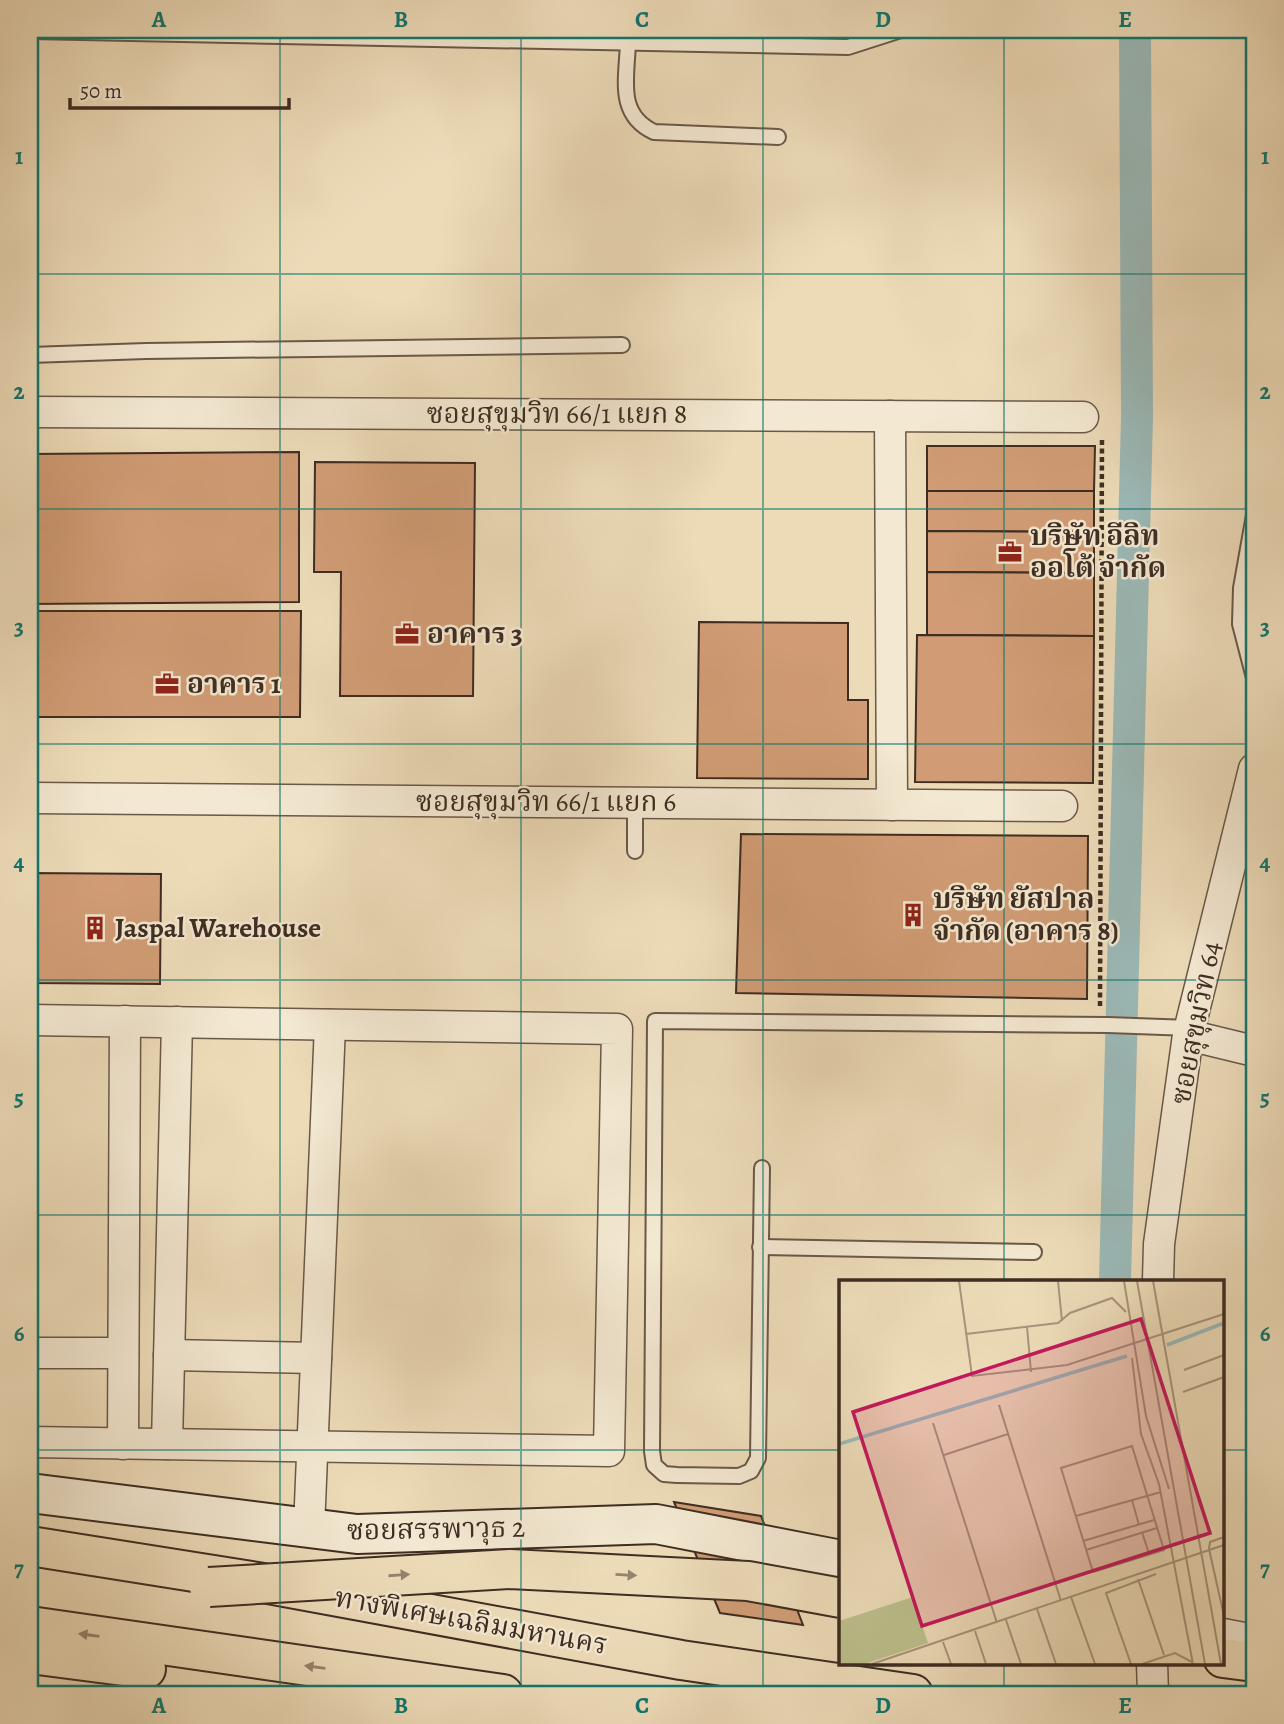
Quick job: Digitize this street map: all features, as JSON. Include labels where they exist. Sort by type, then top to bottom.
[{"type":"highway","name":"ทางพิเศษเฉลิมมหานคร","points":[[30,1546],[257,1582],[681,1660],[913,1694]]},
{"type":"highway","points":[[30,1560],[209,1587],[696,1673],[873,1694]]},
{"type":"highway","points":[[209,1587],[510,1569],[748,1581],[839,1598]]},
{"type":"highway","points":[[30,1626],[503,1694]]},
{"type":"highway","points":[[30,1654],[332,1694]]},
{"type":"highway","points":[[1224,1658],[1254,1662]]},
{"type":"street","name":"ซอยสุขุมวิท 66/1 แยก 8","points":[[30,412],[1083,416]]},
{"type":"street","points":[[890,416],[892,805]]},
{"type":"street","name":"ซอยสุขุมวิท 64","points":[[1157,1280],[1189,1031],[1254,769]]},
{"type":"street","name":"ซอยสุขุมวิท 66/1 แยก 6","points":[[30,798],[1062,806]]},
{"type":"street","points":[[30,1020],[617,1029],[609,1451],[30,1442]]},
{"type":"street","points":[[123,1444],[125,1021]]},
{"type":"street","points":[[167,1444],[177,1022]]},
{"type":"street","points":[[309,1528],[330,1025]]},
{"type":"street","points":[[1189,1031],[1254,1051]]},
{"type":"street","points":[[30,1353],[123,1353]]},
{"type":"street","points":[[169,1354],[316,1359]]},
{"type":"street","name":"ซอยสรรพาวุธ 2","points":[[30,1493],[357,1534],[656,1524],[839,1560]]},
{"type":"street","points":[[1224,1634],[1254,1640]]},
{"type":"street","points":[[1152,1664],[1153,1694]]},
{"type":"lane","points":[[30,31],[623,38],[848,47],[901,30]]},
{"type":"lane","points":[[623,38],[626,101],[631,114],[641,126],[654,132],[778,137]]},
{"type":"lane","points":[[30,355],[622,345]]},
{"type":"lane","points":[[1254,514],[1241,588],[1240,624],[1254,678]]},
{"type":"lane","points":[[635,802],[635,851]]},
{"type":"lane","points":[[762,1168],[758,1458],[751,1471],[739,1476],[664,1474],[654,1465],[652,1451],[655,1021],[1104,1025],[1155,1026],[1189,1031]]},
{"type":"lane","points":[[760,1247],[1034,1252]]},
{"type":"path","points":[[1083,416],[1102,416],[1104,1025]]},
{"type":"building","points":[[927,446],[1095,446],[1094,491],[927,491]]},
{"type":"building","points":[[299,452],[299,602],[30,604],[30,454]]},
{"type":"building","name":"อาคาร 3","points":[[315,462],[475,463],[473,696],[340,696],[341,572],[314,572]]},
{"type":"building","points":[[927,491],[1094,491],[1094,532],[927,531]]},
{"type":"building","name":"บริษัท อีลิท ออโต้ จำกัด","points":[[927,531],[1094,532],[1094,573],[927,572]]},
{"type":"building","points":[[927,572],[1094,573],[1094,636],[927,635]]},
{"type":"building","points":[[30,611],[35,611],[35,652],[30,652]]},
{"type":"building","name":"อาคาร 1","points":[[35,611],[301,611],[300,717],[34,717]]},
{"type":"building","points":[[699,622],[848,623],[848,700],[868,700],[868,779],[697,778]]},
{"type":"building","points":[[917,635],[1094,636],[1093,783],[915,782]]},
{"type":"building","name":"บริษัท ยัสปาล จำกัด (อาคาร 8)","points":[[741,834],[1088,836],[1087,999],[736,993]]},
{"type":"building","name":"Jaspal Warehouse","points":[[30,873],[161,874],[160,984],[30,983]]},
{"type":"building","points":[[674,1502],[761,1516],[803,1625],[720,1613]]},
{"type":"waterway","points":[[1115,1280],[1137,417],[1135,30]]},
{"type":"place","name":"บริษัท อีลิท ออโต้ จำกัด","points":[[1010,552]]},
{"type":"place","name":"อาคาร 3","points":[[407,634]]},
{"type":"place","name":"อาคาร 1","points":[[167,684]]},
{"type":"place","name":"บริษัท ยัสปาล จำกัด (อาคาร 8)","points":[[913,915]]},
{"type":"place","name":"Jaspal Warehouse","points":[[95,928]]}]
